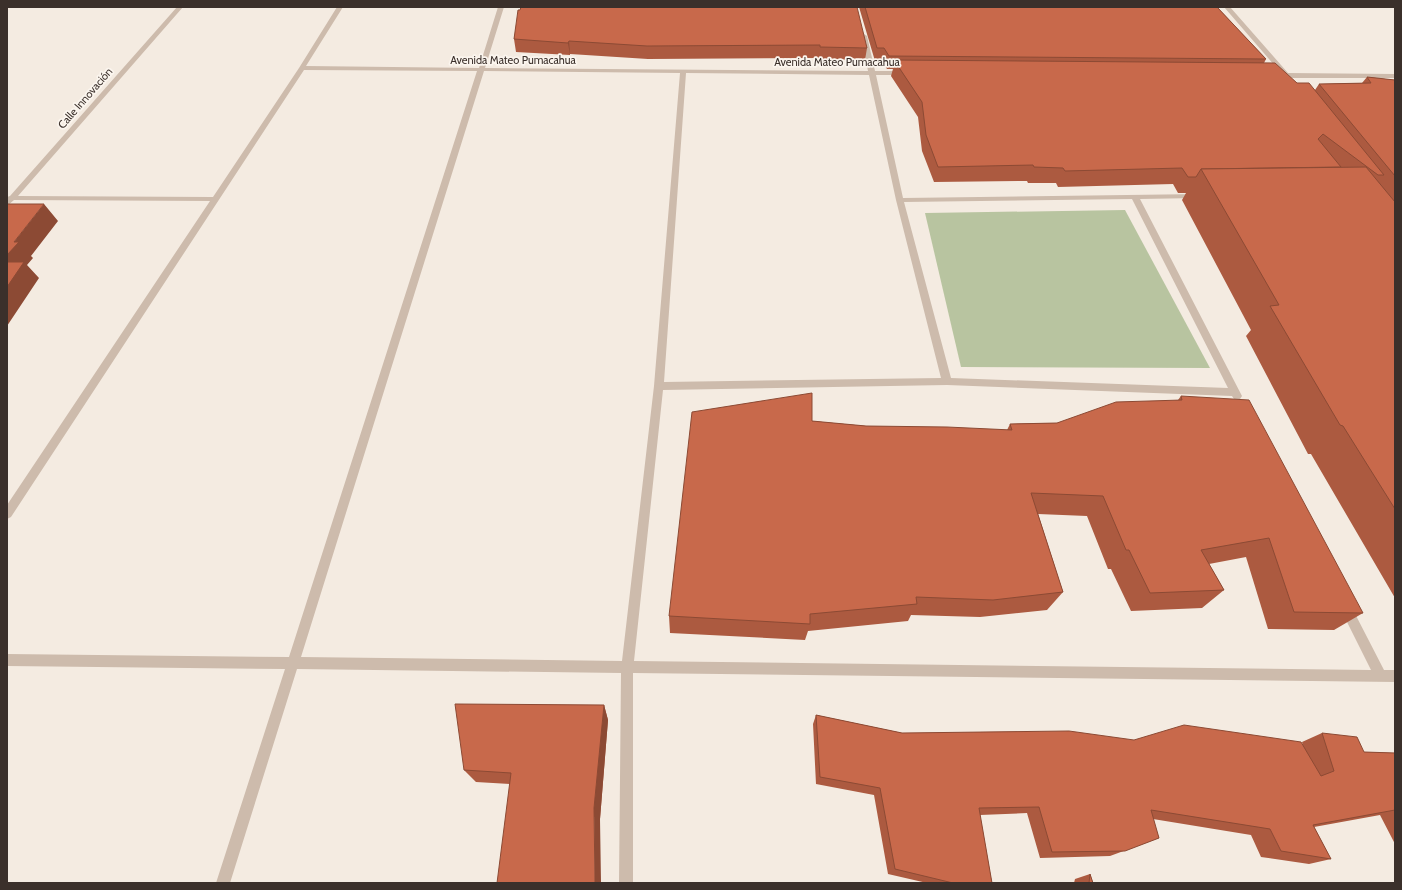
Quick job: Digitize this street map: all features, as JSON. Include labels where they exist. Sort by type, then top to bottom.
[{"type":"street","name":"Calle Innovación","points":[[9,200],[180,7]]},
{"type":"street","points":[[7,514],[216,199],[340,7]]},
{"type":"street","points":[[223,883],[480,69],[501,7]]},
{"type":"street","points":[[1227,7],[1292,82]]},
{"type":"street","points":[[862,29],[873,72],[900,200],[947,381]]},
{"type":"street","name":"Avenida Mateo Pumacahua","points":[[302,68],[913,73]]},
{"type":"street","points":[[626,883],[627,667],[659,386],[683,71]]},
{"type":"street","points":[[1271,75],[1395,76]]},
{"type":"street","points":[[900,200],[1206,196]]},
{"type":"street","points":[[1135,197],[1242,407]]},
{"type":"street","points":[[9,200],[216,199]]},
{"type":"street","points":[[659,386],[947,381],[1235,392]]},
{"type":"street","points":[[1340,598],[1380,676]]},
{"type":"street","points":[[7,660],[1395,676]]},
{"type":"green space","points":[[1125,210],[1210,368],[961,367],[925,213]]},
{"type":"building","points":[[521,7],[857,7],[867,48],[820,47],[820,45],[647,46],[514,39],[518,10],[520,10]]},
{"type":"building","points":[[865,7],[1217,7],[1266,59],[889,56],[884,48],[877,48]]},
{"type":"building","points":[[894,60],[1275,63],[1297,83],[1309,83],[1384,175],[1378,175],[1323,134],[1318,139],[1341,167],[1201,169],[1196,177],[1188,177],[1182,168],[1065,171],[1063,168],[1034,167],[1033,165],[938,167],[926,135],[922,102]]},
{"type":"building","points":[[1367,77],[1395,80],[1395,176],[1319,84],[1371,83]]},
{"type":"building","points":[[1366,167],[1395,202],[1395,509],[1343,426],[1340,425],[1270,306],[1279,305],[1201,169]]},
{"type":"building","points":[[7,204],[44,204],[14,242],[19,242],[7,255]]},
{"type":"building","points":[[7,262],[24,262],[7,287]]},
{"type":"building","points":[[812,393],[812,421],[866,426],[947,427],[1012,430],[1010,424],[1057,423],[1116,402],[1182,400],[1181,396],[1249,400],[1363,613],[1294,612],[1269,538],[1201,550],[1224,590],[1150,593],[1129,550],[1126,550],[1103,496],[1031,493],[1063,592],[993,600],[916,597],[917,604],[810,614],[810,624],[669,616],[692,412]]},
{"type":"building","points":[[455,704],[604,705],[594,808],[595,883],[497,883],[511,773],[464,770]]},
{"type":"building","points":[[816,715],[902,733],[1069,731],[1134,740],[1184,725],[1301,742],[1321,776],[1334,771],[1322,733],[1357,737],[1364,752],[1395,753],[1395,810],[1313,825],[1331,859],[1281,851],[1270,829],[1151,810],[1159,838],[1125,851],[1052,852],[1039,807],[979,808],[992,883],[953,883],[895,869],[880,788],[820,777]]},
{"type":"building","points":[[1090,874],[1093,883],[1089,883]]}]
